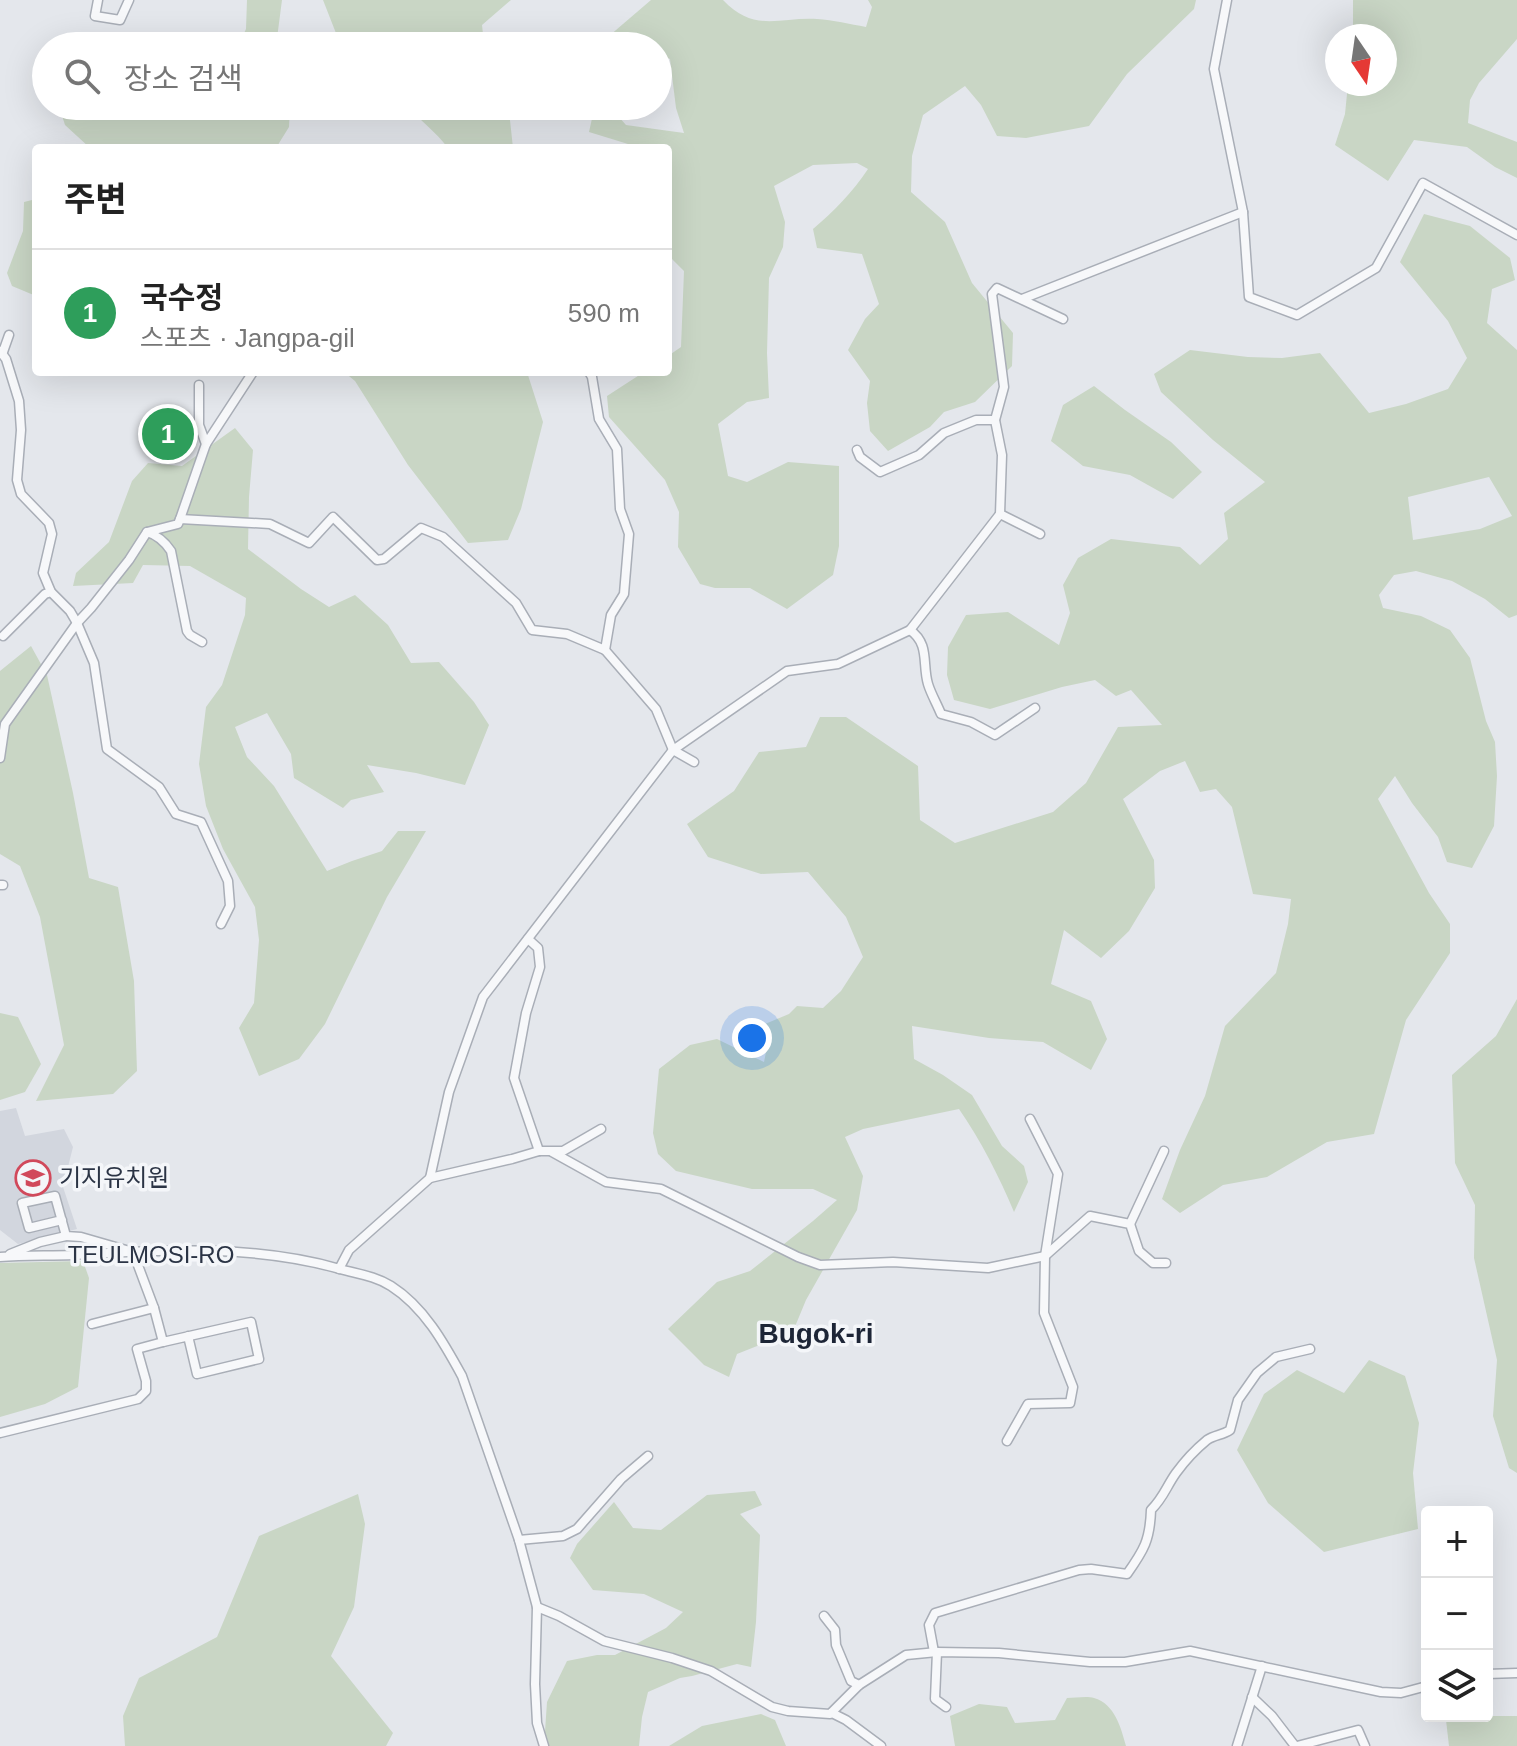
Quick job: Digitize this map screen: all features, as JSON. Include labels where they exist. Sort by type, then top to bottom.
[{"type":"street","points":[[98,0],[95,16],[120,20],[129,0]]},
{"type":"street","points":[[1227,0],[1214,69],[1243,212],[1249,297],[1297,315],[1376,268],[1423,183],[1517,235]]},
{"type":"street","points":[[1022,299],[1243,212]]},
{"type":"street","points":[[430,1178],[449,1092],[483,997],[673,750],[787,671],[838,664],[910,630],[1000,514],[1002,455],[995,420],[1004,387],[992,294],[997,288],[1063,319]]},
{"type":"street","points":[[9,335],[1,352],[19,401],[21,430],[17,480],[21,494],[49,523],[52,534],[43,573],[51,592],[77,623],[94,663],[107,749],[159,787],[176,814],[201,822],[228,881],[230,906],[221,924]]},
{"type":"street","points":[[0,758],[5,724],[77,623],[129,560],[147,532],[178,524],[206,444],[250,376]]},
{"type":"street","points":[[591,376],[599,419],[617,449],[620,509],[629,534],[624,594],[611,615],[605,650]]},
{"type":"street","points":[[199,385],[199,425],[206,444]]},
{"type":"street","points":[[857,450],[860,457],[880,472],[919,455],[944,433],[976,420],[995,420]]},
{"type":"street","points":[[1000,514],[1040,534]]},
{"type":"street","points":[[180,519],[270,524],[309,543],[333,517],[377,560],[384,559],[421,528],[443,537],[516,603],[532,630],[567,634],[605,650],[656,709],[673,750],[694,762]]},
{"type":"street","points":[[147,532],[155,534],[171,551],[187,631],[202,642]]},
{"type":"street","points":[[3,636],[45,594],[51,592]]},
{"type":"street","points":[[910,630],[925,649],[927,682],[941,714],[971,722],[995,735],[1035,708]]},
{"type":"street","points":[[528,939],[538,948],[540,967],[526,1013],[514,1078],[539,1151]]},
{"type":"street","points":[[1007,1441],[1028,1404],[1070,1403],[1073,1387],[1044,1313],[1045,1256],[1058,1174],[1030,1119]]},
{"type":"street","points":[[339,1269],[349,1250],[430,1178],[539,1151],[563,1151],[601,1129]]},
{"type":"street","points":[[1164,1151],[1130,1224],[1139,1251],[1153,1263],[1166,1263]]},
{"type":"street","points":[[552,1152],[606,1182],[661,1189],[820,1265],[893,1262],[988,1268],[1045,1256],[1090,1216],[1130,1224]]},
{"type":"street","points":[[62,1220],[29,1228],[22,1203],[55,1196],[62,1220],[66,1236]]},
{"type":"street","points":[[0,1257],[66,1236],[81,1237],[133,1252],[163,1342]]},
{"type":"street","name":"TEULMOSI-RO","points":[[0,1257],[208,1250],[285,1259],[328,1265],[379,1279],[416,1306],[442,1341],[462,1376],[519,1540],[537,1607],[535,1684],[537,1723],[544,1746]]},
{"type":"street","points":[[92,1324],[154,1308]]},
{"type":"street","points":[[0,1433],[138,1399],[146,1391],[146,1381],[137,1349],[188,1336],[251,1322],[259,1359],[197,1374],[188,1336]]},
{"type":"street","points":[[946,1707],[935,1699],[936,1652],[929,1625],[935,1613],[1079,1570],[1127,1574],[1149,1536],[1151,1510],[1193,1454],[1208,1440],[1230,1430],[1238,1400],[1257,1373],[1276,1357],[1310,1349]]},
{"type":"street","points":[[519,1540],[563,1536],[577,1529],[621,1479],[648,1456]]},
{"type":"street","points":[[537,1607],[604,1641],[711,1671],[772,1707],[832,1713],[881,1746]]},
{"type":"street","points":[[824,1616],[835,1630],[836,1645],[851,1681],[859,1685]]},
{"type":"street","points":[[832,1713],[859,1685],[906,1655],[936,1652],[1125,1662],[1190,1651],[1381,1692],[1401,1693],[1421,1688]]},
{"type":"street","points":[[1237,1746],[1262,1666]]},
{"type":"street","points":[[1493,1674],[1517,1673]]},
{"type":"street","points":[[1252,1697],[1296,1746],[1358,1730],[1365,1746]]},
{"type":"shaded area","name":"기지유치원","points":[[16,1108],[25,1136],[64,1129],[73,1147],[63,1187],[77,1229],[18,1244],[0,1230],[0,1111]]},
{"type":"green space","points":[[247,0],[282,0],[278,32],[245,32]]},
{"type":"green space","points":[[323,0],[511,0],[482,25],[483,32],[336,32]]},
{"type":"green space","points":[[651,0],[723,0],[745,17],[756,20],[817,19],[866,27],[872,7],[868,0],[1196,0],[1194,9],[1127,74],[1089,126],[1026,138],[997,136],[981,105],[965,86],[923,115],[912,156],[911,192],[945,222],[972,283],[1013,333],[1012,366],[975,402],[944,412],[930,427],[888,451],[870,431],[867,403],[870,381],[848,350],[865,319],[879,304],[862,254],[817,248],[813,229],[856,186],[868,169],[857,163],[813,165],[774,186],[785,222],[783,247],[769,278],[769,398],[747,402],[718,424],[728,476],[747,482],[788,462],[839,466],[839,546],[833,575],[787,609],[750,588],[715,588],[700,584],[678,547],[679,512],[665,480],[609,417],[607,396],[638,376],[672,376],[672,353],[681,347],[684,271],[672,259],[672,144],[628,144],[589,132],[592,120],[622,120],[626,125],[684,133],[676,108],[672,75],[672,32],[614,32]]},
{"type":"green space","points":[[1353,0],[1517,0],[1517,39],[1479,83],[1470,100],[1468,123],[1517,142],[1517,178],[1467,147],[1414,140],[1388,181],[1335,145],[1345,114],[1347,96],[1397,96],[1397,24],[1353,24]]},
{"type":"green space","points":[[63,120],[289,120],[289,127],[278,144],[86,144]]},
{"type":"green space","points":[[421,120],[510,120],[513,144],[444,144]]},
{"type":"green space","points":[[32,200],[32,294],[12,286],[7,273],[23,231],[24,202]]},
{"type":"green space","points":[[1424,214],[1470,226],[1510,258],[1515,280],[1492,289],[1487,323],[1517,350],[1517,615],[1509,618],[1485,599],[1452,581],[1416,571],[1394,575],[1379,595],[1383,608],[1421,616],[1450,630],[1470,658],[1486,721],[1495,742],[1497,776],[1494,826],[1472,868],[1447,862],[1438,837],[1395,776],[1378,799],[1429,893],[1450,924],[1450,953],[1406,1020],[1374,1134],[1327,1142],[1267,1177],[1223,1185],[1180,1213],[1162,1199],[1205,1096],[1225,1026],[1276,973],[1291,899],[1253,894],[1232,807],[1216,789],[1200,792],[1185,761],[1160,771],[1123,799],[1154,860],[1155,888],[1129,931],[1101,958],[1064,930],[1051,984],[1091,1001],[1107,1039],[1091,1070],[1043,1042],[989,1038],[912,1026],[914,1059],[972,1095],[1002,1146],[1024,1166],[1028,1182],[1014,1212],[989,1159],[959,1109],[863,1129],[845,1137],[863,1176],[857,1210],[806,1300],[789,1341],[770,1341],[737,1354],[729,1377],[704,1365],[668,1329],[717,1282],[750,1271],[837,1200],[813,1189],[752,1189],[676,1171],[658,1154],[653,1133],[659,1069],[690,1045],[717,1039],[764,1062],[769,1037],[760,1026],[789,1014],[797,1006],[823,1008],[841,991],[863,957],[846,917],[808,872],[761,874],[708,857],[687,824],[734,791],[759,752],[806,747],[820,717],[846,717],[918,766],[920,820],[955,843],[1053,812],[1086,783],[1118,727],[1162,725],[1131,690],[1116,696],[1095,680],[990,709],[954,700],[947,675],[948,647],[966,615],[1008,612],[1059,645],[1070,613],[1063,585],[1078,558],[1111,539],[1180,547],[1200,565],[1228,539],[1224,513],[1265,482],[1161,392],[1154,374],[1190,350],[1282,358],[1320,353],[1369,413],[1448,389],[1467,358],[1448,321],[1400,262]],"holes":[[[1489,477],[1512,516],[1480,529],[1413,540],[1408,497]]]},
{"type":"green space","points":[[349,376],[528,376],[543,422],[521,509],[508,540],[468,543],[408,465]]},
{"type":"green space","points":[[1094,386],[1171,442],[1202,472],[1173,499],[1130,475],[1083,466],[1051,441],[1063,405]]},
{"type":"green space","points":[[235,428],[253,450],[248,549],[329,607],[355,595],[388,625],[411,663],[439,662],[474,702],[489,725],[465,785],[367,765],[384,792],[351,800],[343,808],[294,778],[291,754],[267,713],[235,727],[247,757],[274,786],[327,871],[382,851],[398,831],[426,831],[387,897],[325,1024],[299,1059],[259,1076],[239,1028],[254,1003],[259,940],[255,907],[223,849],[206,806],[199,764],[206,707],[222,685],[245,615],[246,598],[190,566],[143,565],[133,583],[73,586],[76,573],[109,542],[132,481],[148,463],[182,466]]},
{"type":"green space","points":[[31,646],[47,675],[89,878],[118,887],[134,981],[137,1071],[113,1094],[36,1101],[64,1045],[40,917],[20,866],[0,854],[0,671]]},
{"type":"green space","points":[[1517,999],[1517,1473],[1509,1468],[1493,1416],[1497,1360],[1474,1258],[1475,1205],[1455,1163],[1452,1075],[1496,1036]]},
{"type":"green space","points":[[0,1013],[18,1017],[41,1064],[25,1092],[0,1100]]},
{"type":"green space","points":[[83,1261],[89,1278],[78,1387],[45,1404],[0,1417],[0,1263]]},
{"type":"green space","points":[[1369,1360],[1405,1376],[1419,1423],[1413,1473],[1418,1529],[1324,1552],[1268,1503],[1237,1450],[1264,1394],[1297,1370],[1344,1393]]},
{"type":"green space","points":[[755,1491],[762,1505],[740,1514],[760,1535],[751,1667],[737,1664],[680,1678],[648,1692],[639,1746],[544,1746],[547,1702],[567,1661],[615,1655],[666,1628],[683,1612],[644,1594],[593,1590],[570,1558],[577,1544],[614,1502],[633,1528],[661,1530],[707,1495]]},
{"type":"green space","points":[[358,1494],[365,1524],[354,1607],[331,1656],[393,1733],[386,1746],[125,1746],[123,1716],[139,1678],[217,1637],[259,1536]]},
{"type":"green space","points":[[1091,1697],[1101,1701],[1116,1718],[1126,1746],[955,1746],[950,1716],[979,1704],[1007,1707],[1015,1723],[1055,1720],[1067,1698]]},
{"type":"green space","points":[[761,1714],[775,1720],[786,1746],[669,1746],[702,1726]]},
{"type":"green space","points":[[1493,1716],[1517,1716],[1517,1746],[1449,1746],[1446,1722],[1493,1722]]},
{"type":"place","name":"국수정","points":[[168,434]]},
{"type":"place","name":"기지유치원","points":[[33,1178]]},
{"type":"district","name":"Bugok-ri","points":[[816,1333]]}]
